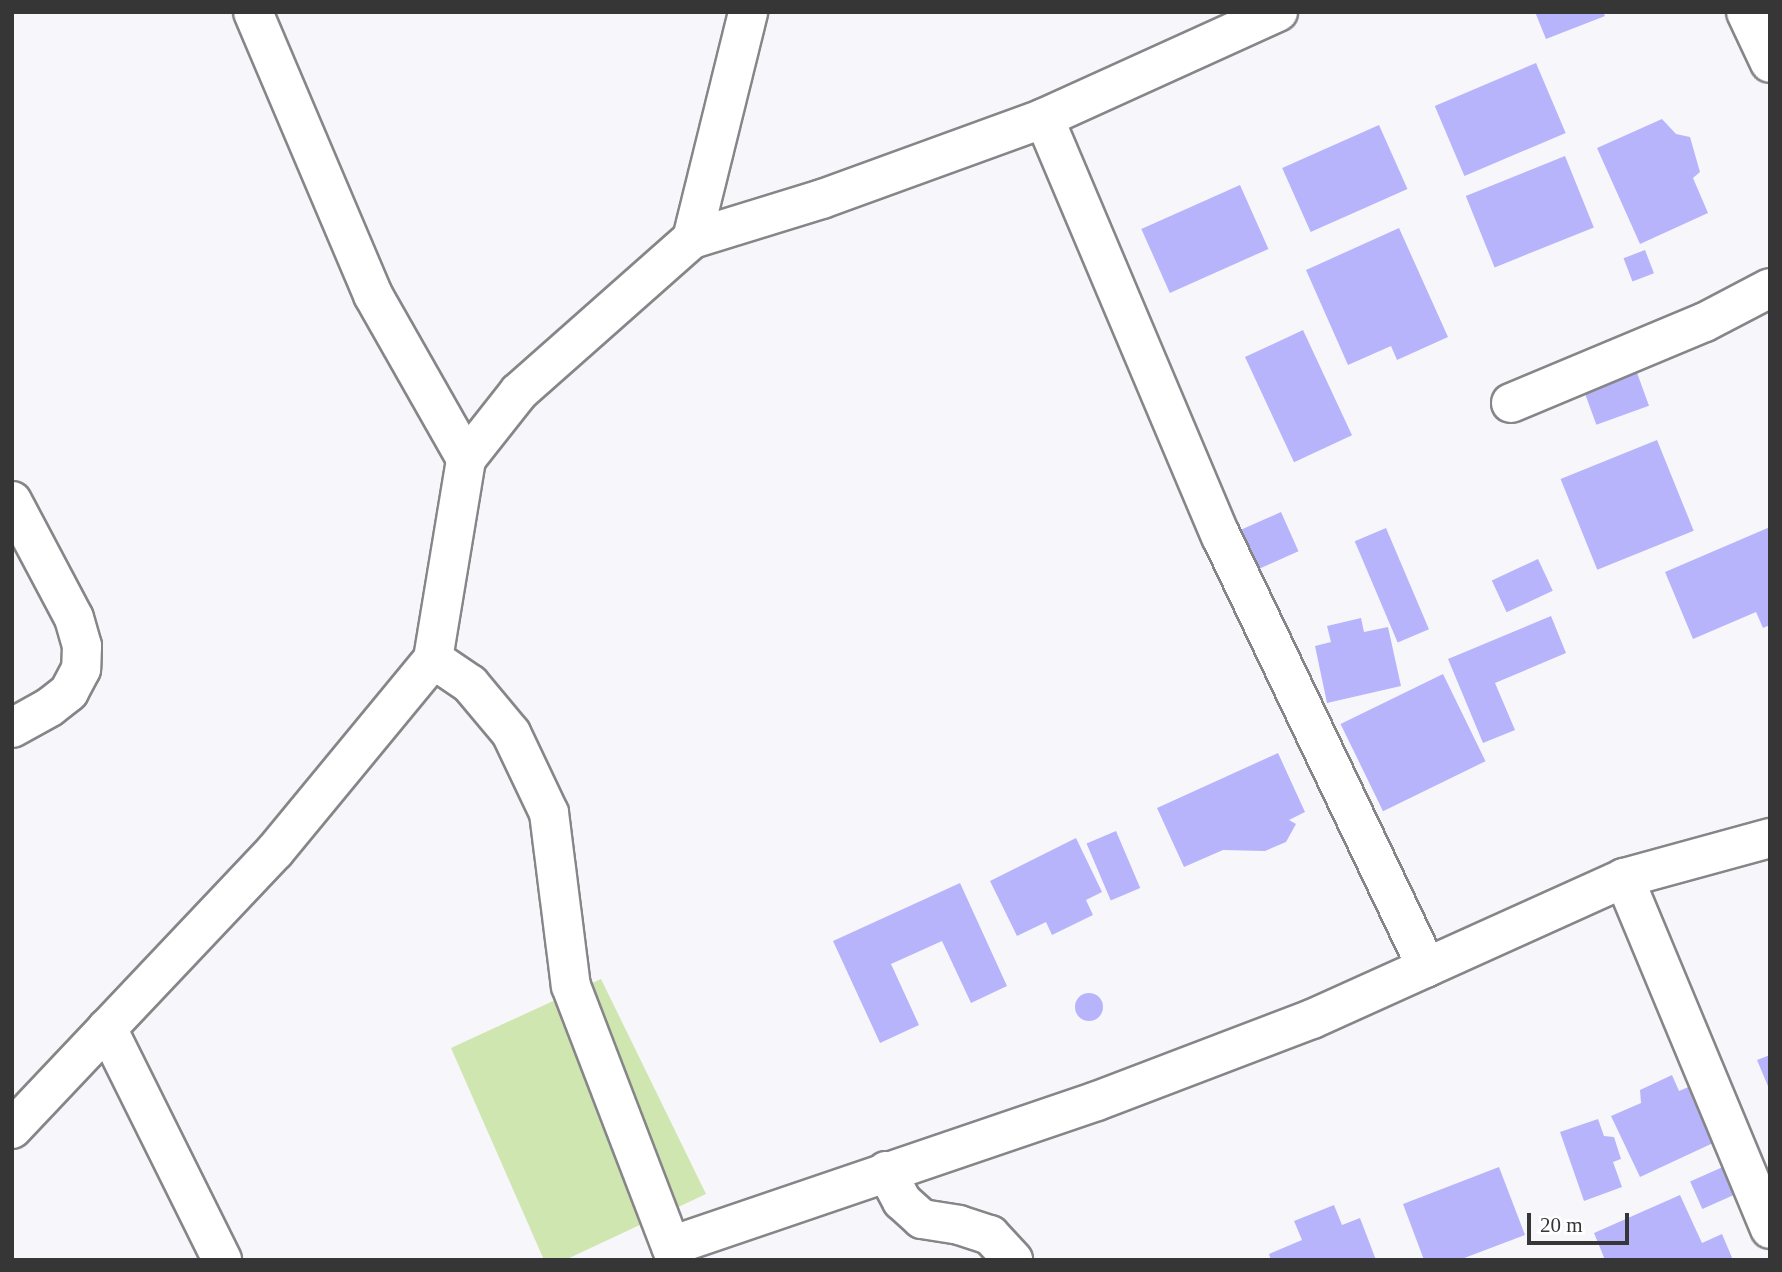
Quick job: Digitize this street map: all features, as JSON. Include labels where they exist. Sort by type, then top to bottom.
[{"type":"street","points":[[253,12],[373,295],[466,459]]},
{"type":"street","points":[[692,239],[748,12]]},
{"type":"street","points":[[12,1129],[275,851],[433,659],[466,459],[519,393],[692,239],[822,199],[1044,118],[1278,12]]},
{"type":"street","points":[[1746,12],[1770,63]]},
{"type":"street","points":[[1044,118],[1221,536],[1427,967]]},
{"type":"street","points":[[1511,403],[1705,322],[1770,288]]},
{"type":"street","points":[[12,500],[74,618],[82,646],[81,668],[69,692],[50,707],[12,728]]},
{"type":"street","points":[[433,659],[470,684],[510,733],[549,813],[571,986],[673,1253],[886,1171],[1110,1097],[1312,1019],[1624,878],[1770,838]]},
{"type":"street","points":[[1624,878],[1770,1229]]},
{"type":"street","points":[[107,1028],[222,1260]]},
{"type":"street","points":[[886,1171],[902,1201],[922,1219],[959,1225],[990,1236],[1013,1260]]},
{"type":"green space","points":[[601,979],[706,1194],[565,1260],[544,1260],[451,1048]]},
{"type":"building","points":[[1535,12],[1603,12],[1605,16],[1546,39]]},
{"type":"building","points":[[1536,63],[1566,133],[1464,176],[1435,106]]},
{"type":"building","points":[[1662,119],[1676,134],[1690,137],[1700,172],[1693,178],[1708,213],[1640,244],[1597,148]]},
{"type":"building","points":[[1379,125],[1407,189],[1311,232],[1282,168]]},
{"type":"building","points":[[1565,156],[1594,227],[1495,267],[1466,196]]},
{"type":"building","points":[[1240,185],[1268,249],[1170,293],[1141,229]]},
{"type":"building","points":[[1399,228],[1448,337],[1397,360],[1391,346],[1348,365],[1306,270]]},
{"type":"building","points":[[1645,250],[1654,273],[1632,282],[1624,258]]},
{"type":"building","points":[[1303,330],[1352,435],[1294,462],[1245,357]]},
{"type":"building","points":[[1636,370],[1649,406],[1596,425],[1583,389]]},
{"type":"building","points":[[1657,440],[1694,531],[1597,570],[1561,479]]},
{"type":"building","points":[[1281,512],[1298,551],[1256,570],[1238,531]]},
{"type":"building","points":[[1770,527],[1770,625],[1763,628],[1756,612],[1693,639],[1665,572]]},
{"type":"building","points":[[1386,528],[1429,629],[1398,643],[1355,541]]},
{"type":"building","points":[[1538,559],[1553,591],[1507,612],[1492,581]]},
{"type":"building","points":[[1551,616],[1566,653],[1495,683],[1515,730],[1483,743],[1448,659]]},
{"type":"building","points":[[1361,618],[1364,632],[1388,627],[1401,686],[1327,703],[1315,646],[1331,642],[1327,626]]},
{"type":"building","points":[[1443,674],[1486,761],[1383,811],[1341,724]]},
{"type":"building","points":[[1278,753],[1305,812],[1289,820],[1296,824],[1286,842],[1265,851],[1223,850],[1184,867],[1157,808]]},
{"type":"building","points":[[1116,831],[1140,888],[1111,901],[1087,844]]},
{"type":"building","points":[[1076,838],[1102,892],[1086,900],[1093,915],[1052,935],[1046,922],[1017,936],[990,881]]},
{"type":"building","points":[[960,883],[1007,986],[971,1003],[942,941],[891,964],[919,1025],[880,1043],[833,941]]},
{"type":"building","points":[[1089,993],[1099,997],[1103,1007],[1099,1017],[1089,1021],[1079,1017],[1075,1007],[1079,997]]},
{"type":"building","points":[[1770,1055],[1770,1091],[1757,1060]]},
{"type":"building","points":[[1672,1075],[1679,1091],[1700,1082],[1726,1137],[1640,1177],[1611,1116],[1641,1103],[1640,1090]]},
{"type":"building","points":[[1598,1119],[1604,1136],[1614,1137],[1621,1159],[1613,1162],[1622,1187],[1584,1201],[1560,1132]]},
{"type":"building","points":[[1734,1162],[1746,1189],[1702,1209],[1690,1182]]},
{"type":"building","points":[[1499,1167],[1525,1235],[1459,1260],[1424,1260],[1403,1204]]},
{"type":"building","points":[[1680,1195],[1702,1243],[1722,1234],[1733,1260],[1605,1260],[1594,1233]]},
{"type":"building","points":[[1334,1205],[1342,1225],[1360,1218],[1376,1260],[1271,1260],[1269,1254],[1302,1240],[1294,1221]]}]
